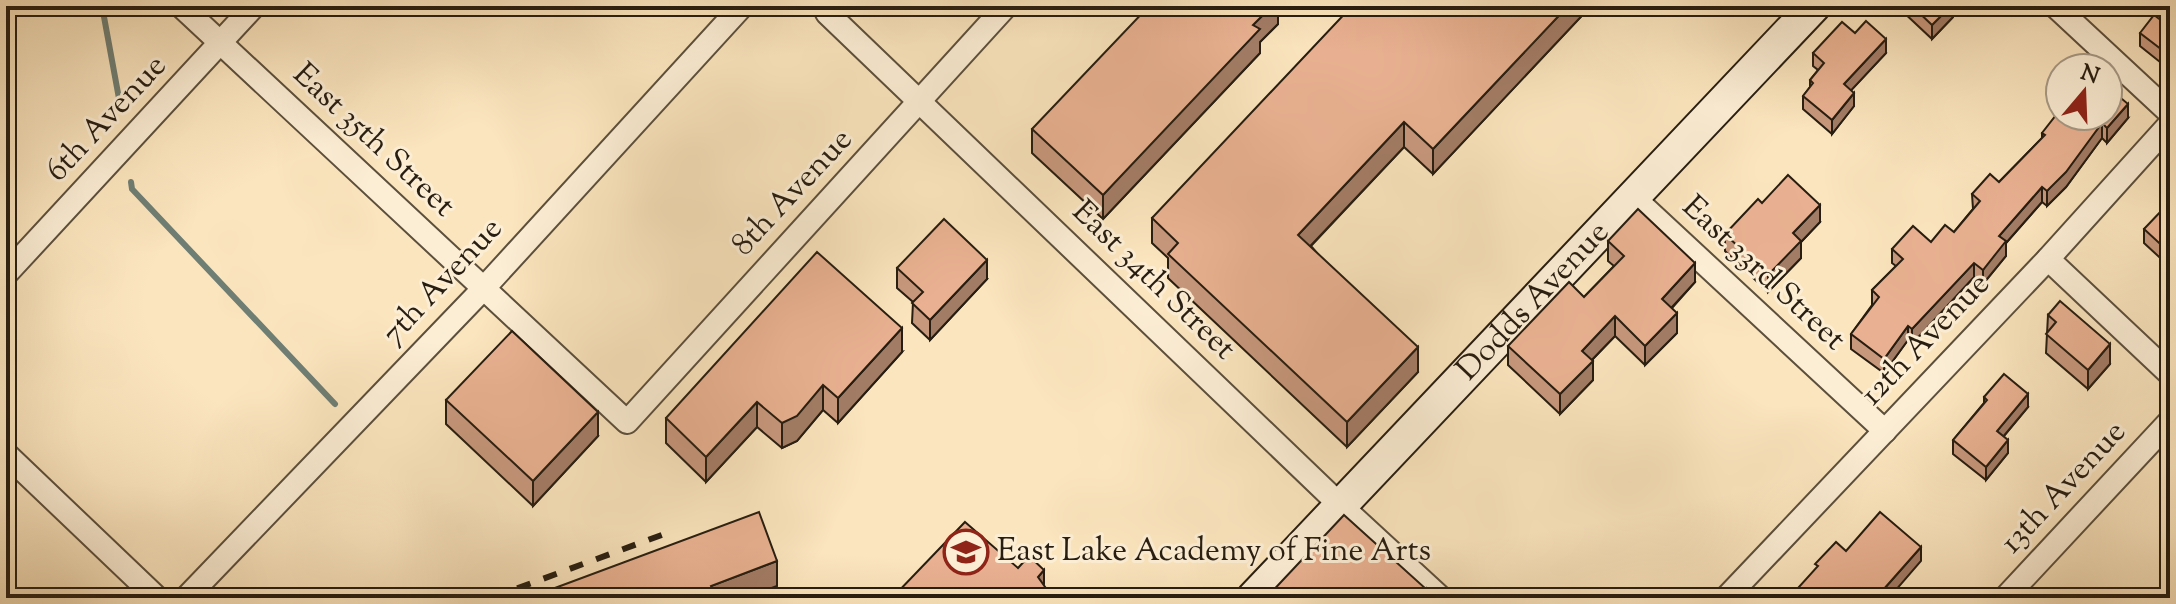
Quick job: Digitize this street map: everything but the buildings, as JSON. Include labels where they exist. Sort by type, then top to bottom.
[{"type":"street","name":"East 35th Street","points":[[181,6],[627,422]]},
{"type":"street","name":"6th Avenue","points":[[6,274],[254,6]]},
{"type":"street","name":"7th Avenue","points":[[186,598],[484,288],[742,6]]},
{"type":"street","name":"East 34th Street","points":[[824,6],[827,13],[920,103],[1441,598]]},
{"type":"street","name":"8th Avenue","points":[[627,422],[1006,6]]},
{"type":"street","name":"Dodds Avenue","points":[[1253,598],[1814,6]]},
{"type":"street","points":[[2055,6],[2170,113]]},
{"type":"street","name":"12th Avenue","points":[[1726,598],[2048,259],[2170,124]]},
{"type":"street","name":"East 33rd Street","points":[[1633,197],[1885,431]]},
{"type":"street","points":[[2048,259],[2170,374]]},
{"type":"street","name":"13th Avenue","points":[[2005,598],[2170,421]]},
{"type":"street","points":[[6,454],[157,598]]},
{"type":"waterway","points":[[102,6],[120,104]]},
{"type":"waterway","points":[[131,182],[132,189],[335,404]]},
{"type":"railway","points":[[491,598],[667,533]]},
{"type":"place","name":"East Lake Academy of Fine Arts","points":[[966,552]]}]
